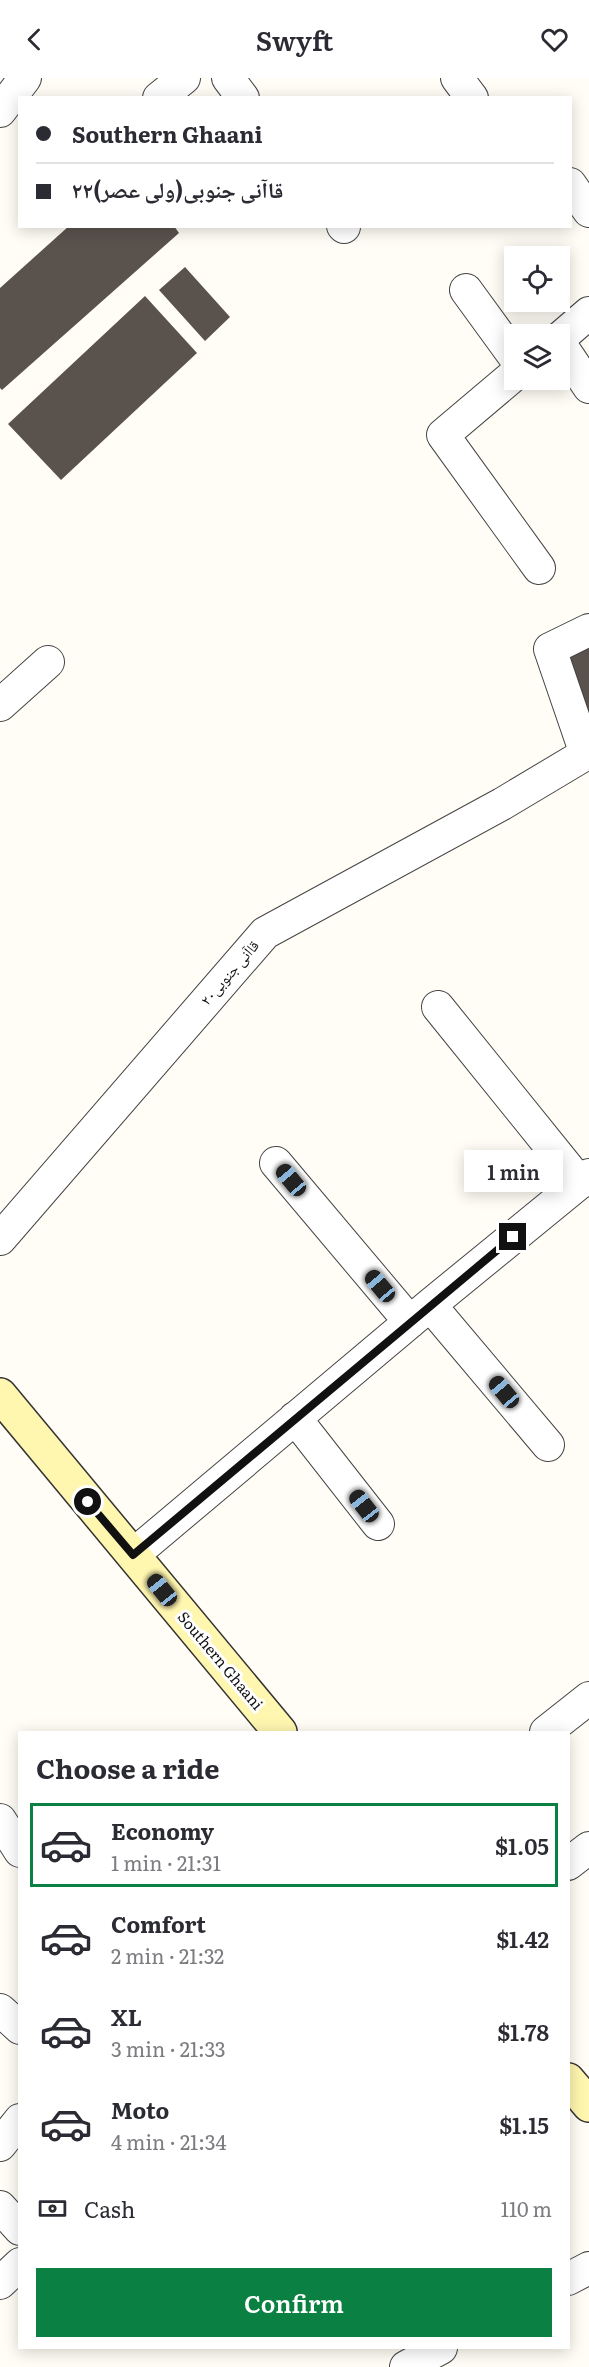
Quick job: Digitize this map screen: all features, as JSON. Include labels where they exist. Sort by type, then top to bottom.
[{"type":"main road","name":"Southern Ghaani","points":[[0,1395],[279,1731]]},
{"type":"main road","points":[[570,2082],[589,2105]]},
{"type":"street","points":[[0,111],[25,78]]},
{"type":"street","points":[[162,96],[184,78]]},
{"type":"street","points":[[228,78],[242,96]]},
{"type":"street","points":[[457,78],[470,96]]},
{"type":"street","points":[[572,187],[589,211]]},
{"type":"street","points":[[466,290],[504,342]]},
{"type":"street","points":[[570,329],[589,313]]},
{"type":"street","points":[[570,359],[589,387]]},
{"type":"street","points":[[504,383],[443,435],[539,568]]},
{"type":"street","points":[[587,753],[550,649],[589,630]]},
{"type":"street","points":[[0,705],[48,662]]},
{"type":"street","name":"۲۰قاآنی جنوبی","points":[[0,1239],[265,933],[502,804],[587,753]]},
{"type":"street","points":[[133,1555],[420,1313],[584,1179],[438,1007]]},
{"type":"street","points":[[276,1163],[548,1445]]},
{"type":"street","points":[[295,1418],[378,1524]]},
{"type":"street","points":[[547,1731],[589,1698]]},
{"type":"street","points":[[0,1820],[18,1848]]},
{"type":"street","points":[[570,1862],[589,1848]]},
{"type":"street","points":[[0,2010],[18,2026]]},
{"type":"street","points":[[0,2145],[18,2122]]},
{"type":"street","points":[[0,2207],[18,2227]]},
{"type":"street","points":[[0,2283],[18,2266]]},
{"type":"street","points":[[570,2278],[589,2268]]},
{"type":"street","points":[[406,2367],[439,2349]]},
{"type":"building","points":[[67,228],[175,228],[179,233],[2,390],[0,388],[0,288]]},
{"type":"building","points":[[185,267],[230,317],[205,341],[159,290]]},
{"type":"building","points":[[145,296],[197,353],[61,480],[8,424]]},
{"type":"building","points":[[589,643],[589,711],[582,714],[564,658]]},
{"type":"route","points":[[88,1502],[133,1555],[513,1237]]}]
